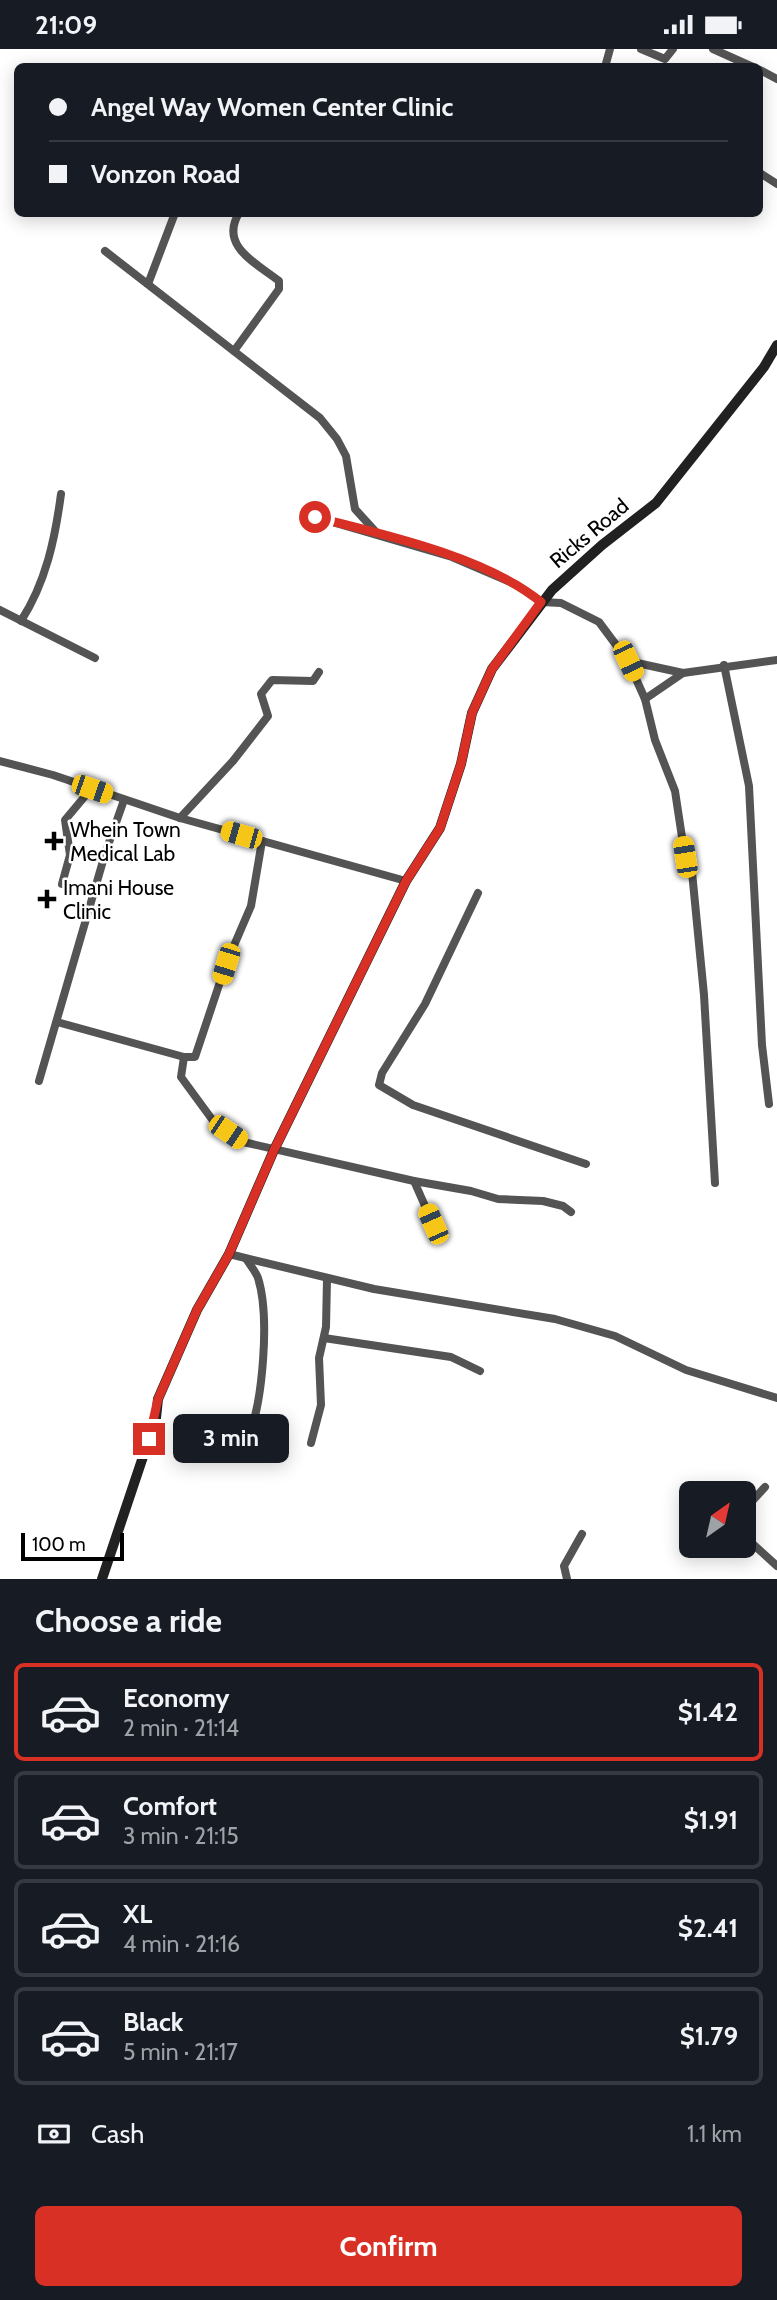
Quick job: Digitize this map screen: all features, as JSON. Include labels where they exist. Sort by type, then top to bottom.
[{"type":"street","points":[[641,49],[665,59],[673,49]]},
{"type":"street","points":[[713,49],[744,63]]},
{"type":"street","points":[[148,284],[173,217]]},
{"type":"street","points":[[234,351],[279,289],[279,281],[239,248],[231,236],[237,217]]},
{"type":"street","points":[[105,251],[320,418],[337,439],[348,464],[350,491],[355,509],[377,533]]},
{"type":"street","name":"Ricks Road","points":[[102,1579],[156,1418],[158,1399],[197,1310],[229,1254],[274,1150],[406,881],[440,828],[461,764],[472,713],[492,669],[541,602],[602,545],[656,503],[764,367],[777,345]]},
{"type":"street","points":[[21,621],[33,601],[54,543],[61,494]]},
{"type":"street","points":[[315,517],[452,557],[501,577],[541,602],[561,603],[599,622],[628,661],[645,699],[674,791],[696,901],[715,1183]]},
{"type":"street","points":[[0,610],[94,658]]},
{"type":"street","points":[[645,699],[683,673],[724,665],[777,660]]},
{"type":"street","points":[[628,661],[683,673]]},
{"type":"street","points":[[724,665],[749,786],[762,1045],[769,1104]]},
{"type":"street","points":[[180,818],[233,761],[268,716],[261,694],[272,680],[313,681],[319,672]]},
{"type":"street","points":[[0,761],[180,818],[406,881]]},
{"type":"street","points":[[62,884],[70,855],[65,820],[92,789]]},
{"type":"street","points":[[38,1081],[105,854],[124,800]]},
{"type":"street","points":[[57,1022],[184,1057],[195,1057],[226,964],[251,906],[261,841]]},
{"type":"street","points":[[478,893],[425,1004],[382,1073],[379,1085],[413,1105],[586,1164]]},
{"type":"street","points":[[184,1057],[181,1077],[214,1122],[243,1142],[498,1199],[543,1201],[563,1206],[571,1212]]},
{"type":"street","points":[[414,1181],[433,1224]]},
{"type":"street","points":[[229,1254],[327,1279],[555,1319],[615,1336],[686,1370],[777,1398]]},
{"type":"street","points":[[247,1260],[258,1277],[264,1339],[258,1410],[248,1438]]},
{"type":"street","points":[[311,1443],[321,1405],[318,1358],[324,1338],[327,1279]]},
{"type":"street","points":[[324,1338],[451,1357],[480,1371]]},
{"type":"street","points":[[756,1497],[765,1487]]},
{"type":"street","points":[[567,1579],[564,1566],[582,1534]]},
{"type":"street","points":[[756,1547],[777,1566]]},
{"type":"place","name":"Whein Town Medical Lab","points":[[54,841]]},
{"type":"place","name":"Imani House Clinic","points":[[47,899]]},
{"type":"route","points":[[149,1439],[156,1418],[158,1399],[197,1310],[229,1254],[274,1150],[406,881],[440,828],[461,764],[472,713],[492,669],[541,602],[517,585],[452,557],[315,517]]}]
